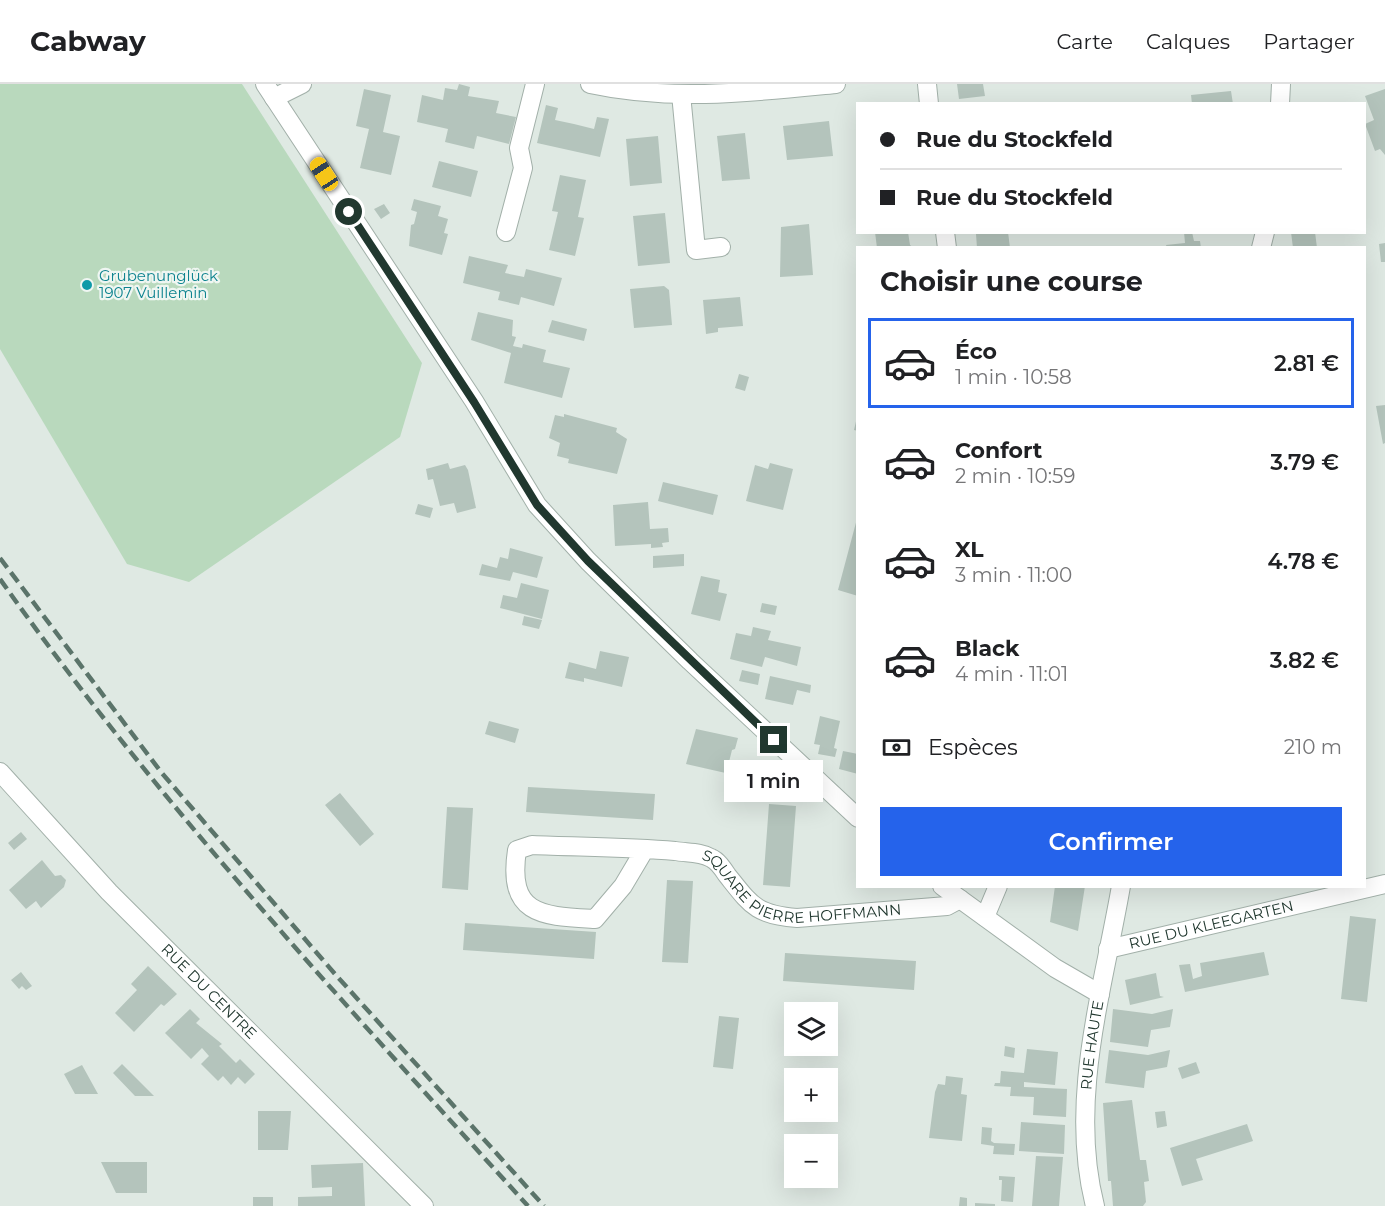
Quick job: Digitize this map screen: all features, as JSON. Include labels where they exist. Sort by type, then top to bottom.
[{"type":"street","points":[[302,84],[269,91],[474,402],[537,505],[588,561],[690,661],[856,816]]},
{"type":"street","points":[[506,232],[523,168],[519,148],[535,84]]},
{"type":"street","points":[[590,84],[637,93],[681,94],[720,94],[836,84]]},
{"type":"street","points":[[927,84],[929,102]]},
{"type":"street","points":[[1280,102],[1281,84]]},
{"type":"street","points":[[681,94],[696,250],[721,247]]},
{"type":"street","name":"RUE DU CENTRE","points":[[0,772],[109,892],[423,1206]]},
{"type":"street","name":"SQUARE PIERRE HOFFMANN","points":[[645,849],[623,886],[595,919],[548,916],[529,909],[519,897],[514,871],[517,850],[532,845],[645,849],[699,854],[712,858],[752,906],[764,914],[778,917],[797,918],[947,906],[960,899]]},
{"type":"street","name":"RUE DU KLEEGARTEN","points":[[1108,949],[1385,884]]},
{"type":"street","points":[[945,888],[1055,968],[1100,994]]},
{"type":"street","points":[[985,917],[997,888]]},
{"type":"street","name":"RUE HAUTE","points":[[1095,1206],[1087,1151],[1085,1101],[1100,994],[1121,888]]},
{"type":"green space","points":[[0,84],[242,84],[422,363],[400,437],[189,582],[127,564],[0,349]]},
{"type":"building","points":[[459,84],[470,87],[468,96],[499,101],[496,113],[516,117],[509,144],[477,136],[474,149],[445,142],[448,129],[417,122],[422,95],[443,100],[445,88],[457,90]]},
{"type":"building","points":[[957,84],[983,84],[985,96],[959,99]]},
{"type":"building","points":[[364,89],[391,95],[383,132],[400,136],[391,175],[360,168],[369,129],[356,126]]},
{"type":"building","points":[[1385,89],[1385,155],[1380,149],[1375,151],[1366,127],[1366,124],[1374,120],[1365,96]]},
{"type":"building","points":[[1231,91],[1233,102],[1192,102],[1191,95]]},
{"type":"building","points":[[546,105],[558,108],[555,120],[594,129],[597,117],[609,119],[600,157],[537,143]]},
{"type":"building","points":[[829,121],[833,156],[787,160],[783,126]]},
{"type":"building","points":[[745,133],[750,179],[722,181],[717,136]]},
{"type":"building","points":[[658,136],[662,183],[630,186],[626,139]]},
{"type":"building","points":[[439,161],[478,171],[471,197],[432,187]]},
{"type":"building","points":[[560,175],[586,180],[578,217],[584,218],[575,256],[549,250],[558,212],[552,211]]},
{"type":"building","points":[[414,199],[441,206],[438,216],[448,219],[444,233],[448,234],[442,255],[409,246],[411,225],[414,224],[417,212],[411,210]]},
{"type":"building","points":[[384,204],[390,213],[381,219],[374,209]]},
{"type":"building","points":[[665,213],[670,263],[638,266],[633,216]]},
{"type":"building","points":[[809,224],[813,275],[780,277],[781,227]]},
{"type":"building","points":[[875,234],[908,234],[911,246],[877,246]]},
{"type":"building","points":[[976,234],[1008,234],[1010,246],[977,246]]},
{"type":"building","points":[[1184,234],[1192,234],[1194,241],[1200,241],[1201,246],[1166,245],[1185,243]]},
{"type":"building","points":[[1291,234],[1315,234],[1317,246],[1293,246]]},
{"type":"building","points":[[1385,243],[1385,262],[1381,262],[1379,244]]},
{"type":"building","points":[[469,256],[508,265],[505,273],[524,277],[526,269],[562,278],[554,306],[521,297],[519,305],[498,300],[500,292],[463,283]]},
{"type":"building","points":[[664,286],[669,290],[672,325],[634,328],[630,289]]},
{"type":"building","points":[[740,297],[743,326],[718,328],[718,332],[706,334],[703,300]]},
{"type":"building","points":[[478,312],[513,320],[512,336],[516,337],[513,346],[522,348],[523,344],[546,350],[543,362],[570,368],[562,398],[504,383],[511,353],[471,340]]},
{"type":"building","points":[[552,320],[587,329],[584,341],[548,332]]},
{"type":"building","points":[[739,374],[749,377],[745,391],[735,388]]},
{"type":"building","points":[[1385,405],[1385,443],[1383,444],[1376,406]]},
{"type":"building","points":[[564,414],[617,428],[616,432],[627,439],[617,474],[568,463],[569,459],[557,456],[560,443],[549,438],[555,415],[564,417]]},
{"type":"building","points":[[448,463],[450,469],[465,465],[476,508],[457,513],[454,503],[440,506],[433,479],[428,480],[426,469]]},
{"type":"building","points":[[770,463],[793,469],[783,510],[746,501],[755,465],[768,469]]},
{"type":"building","points":[[663,482],[718,495],[713,515],[658,501]]},
{"type":"building","points":[[648,502],[650,529],[668,528],[669,542],[662,543],[663,547],[651,548],[651,544],[615,546],[613,505]]},
{"type":"building","points":[[418,504],[433,508],[430,518],[415,514]]},
{"type":"building","points":[[856,522],[856,595],[838,590]]},
{"type":"building","points":[[510,548],[543,557],[537,578],[513,572],[510,581],[479,575],[482,564],[497,568],[500,557],[508,559]]},
{"type":"building","points":[[684,554],[684,566],[653,568],[653,556]]},
{"type":"building","points":[[701,576],[720,580],[718,592],[727,594],[720,621],[691,614]]},
{"type":"building","points":[[521,583],[549,590],[542,619],[500,608],[503,595],[517,598]]},
{"type":"building","points":[[762,603],[777,606],[775,615],[760,612]]},
{"type":"building","points":[[524,616],[542,620],[539,629],[522,625]]},
{"type":"building","points":[[753,627],[771,631],[768,640],[801,647],[797,666],[765,657],[762,667],[730,659],[736,633],[751,636]]},
{"type":"building","points":[[600,651],[629,657],[622,687],[584,678],[584,682],[565,678],[569,662],[596,669]]},
{"type":"building","points":[[742,670],[760,674],[758,685],[739,681]]},
{"type":"building","points":[[770,676],[811,685],[810,693],[797,690],[793,705],[765,699]]},
{"type":"building","points":[[820,716],[840,721],[834,748],[837,749],[835,757],[818,754],[820,745],[814,744]]},
{"type":"building","points":[[489,721],[519,729],[515,743],[485,734]]},
{"type":"building","points":[[696,729],[738,738],[727,770],[730,774],[686,764]]},
{"type":"building","points":[[843,751],[856,754],[856,773],[839,769]]},
{"type":"building","points":[[528,787],[655,794],[653,820],[526,812]]},
{"type":"building","points":[[340,793],[374,834],[360,846],[325,805]]},
{"type":"building","points":[[769,804],[796,806],[790,887],[763,885]]},
{"type":"building","points":[[447,807],[473,808],[468,890],[442,888]]},
{"type":"building","points":[[21,832],[27,839],[14,850],[8,843]]},
{"type":"building","points":[[42,860],[55,876],[61,875],[66,880],[64,887],[41,908],[36,901],[26,909],[9,890]]},
{"type":"building","points":[[667,880],[693,881],[688,963],[662,962]]},
{"type":"building","points":[[1055,888],[1085,888],[1078,931],[1050,922]]},
{"type":"building","points":[[1350,916],[1376,919],[1367,1002],[1341,999]]},
{"type":"building","points":[[465,923],[596,932],[594,959],[463,950]]},
{"type":"building","points":[[1264,952],[1269,975],[1185,992],[1179,965],[1190,964],[1193,979],[1202,976],[1200,963]]},
{"type":"building","points":[[785,953],[916,961],[914,990],[783,981]]},
{"type":"building","points":[[148,966],[177,994],[164,1006],[161,1004],[134,1032],[115,1013],[137,990],[131,984]]},
{"type":"building","points":[[21,972],[32,986],[26,990],[22,986],[19,989],[11,980]]},
{"type":"building","points":[[1156,973],[1160,996],[1164,997],[1130,1005],[1125,980]]},
{"type":"building","points":[[190,1009],[200,1019],[196,1023],[222,1044],[219,1046],[236,1063],[240,1059],[255,1074],[245,1084],[238,1077],[231,1085],[223,1076],[218,1081],[201,1064],[209,1056],[202,1048],[191,1059],[165,1033]]},
{"type":"building","points":[[1113,1009],[1152,1014],[1173,1009],[1170,1027],[1151,1030],[1148,1047],[1110,1042]]},
{"type":"building","points":[[719,1016],[739,1018],[733,1069],[713,1067]]},
{"type":"building","points":[[1005,1046],[1015,1048],[1014,1058],[1004,1056]]},
{"type":"building","points":[[1027,1049],[1058,1052],[1055,1085],[1024,1082],[1024,1087],[1067,1089],[1066,1117],[1033,1115],[1034,1097],[1010,1096],[1011,1087],[994,1086],[995,1083],[1000,1083],[1001,1071],[1024,1073]]},
{"type":"building","points":[[1109,1050],[1148,1055],[1170,1050],[1167,1067],[1146,1071],[1144,1088],[1105,1083]]},
{"type":"building","points":[[1196,1062],[1200,1073],[1182,1079],[1178,1068]]},
{"type":"building","points":[[122,1064],[154,1096],[135,1096],[113,1073]]},
{"type":"building","points":[[82,1065],[98,1094],[75,1094],[64,1074]]},
{"type":"building","points":[[946,1076],[963,1078],[961,1094],[967,1095],[962,1141],[929,1138],[935,1092],[938,1084],[945,1085]]},
{"type":"building","points":[[1132,1100],[1140,1160],[1146,1160],[1149,1181],[1144,1182],[1146,1202],[1143,1206],[1113,1206],[1111,1181],[1108,1181],[1103,1103]]},
{"type":"building","points":[[258,1111],[291,1111],[288,1150],[258,1150]]},
{"type":"building","points":[[1165,1111],[1167,1126],[1157,1128],[1155,1112]]},
{"type":"building","points":[[1021,1122],[1065,1125],[1064,1154],[1019,1151]]},
{"type":"building","points":[[1247,1124],[1253,1141],[1196,1159],[1203,1180],[1182,1186],[1170,1148]]},
{"type":"building","points":[[982,1127],[992,1128],[991,1141],[994,1143],[1015,1144],[1014,1155],[993,1154],[994,1146],[981,1144]]},
{"type":"building","points":[[1036,1156],[1063,1157],[1059,1206],[1032,1206]]},
{"type":"building","points":[[101,1162],[147,1162],[147,1193],[116,1193]]},
{"type":"building","points":[[363,1163],[365,1206],[298,1206],[298,1197],[332,1196],[332,1187],[312,1188],[311,1165]]},
{"type":"building","points":[[999,1176],[1015,1177],[1013,1202],[1001,1201],[1002,1180],[999,1180]]},
{"type":"building","points":[[253,1197],[273,1197],[273,1206],[253,1206]]},
{"type":"building","points":[[960,1197],[967,1198],[967,1206],[959,1206]]},
{"type":"building","points":[[975,1203],[995,1204],[995,1206],[975,1206]]},
{"type":"railway","points":[[0,558],[161,772],[335,974],[544,1206]]},
{"type":"railway","points":[[0,579],[123,743],[188,822],[390,1054],[528,1206]]},
{"type":"place","name":"Grubenunglück 1907 Vuillemin","points":[[87,285]]},
{"type":"route","points":[[349,212],[474,402],[537,505],[588,561],[774,740]]}]
